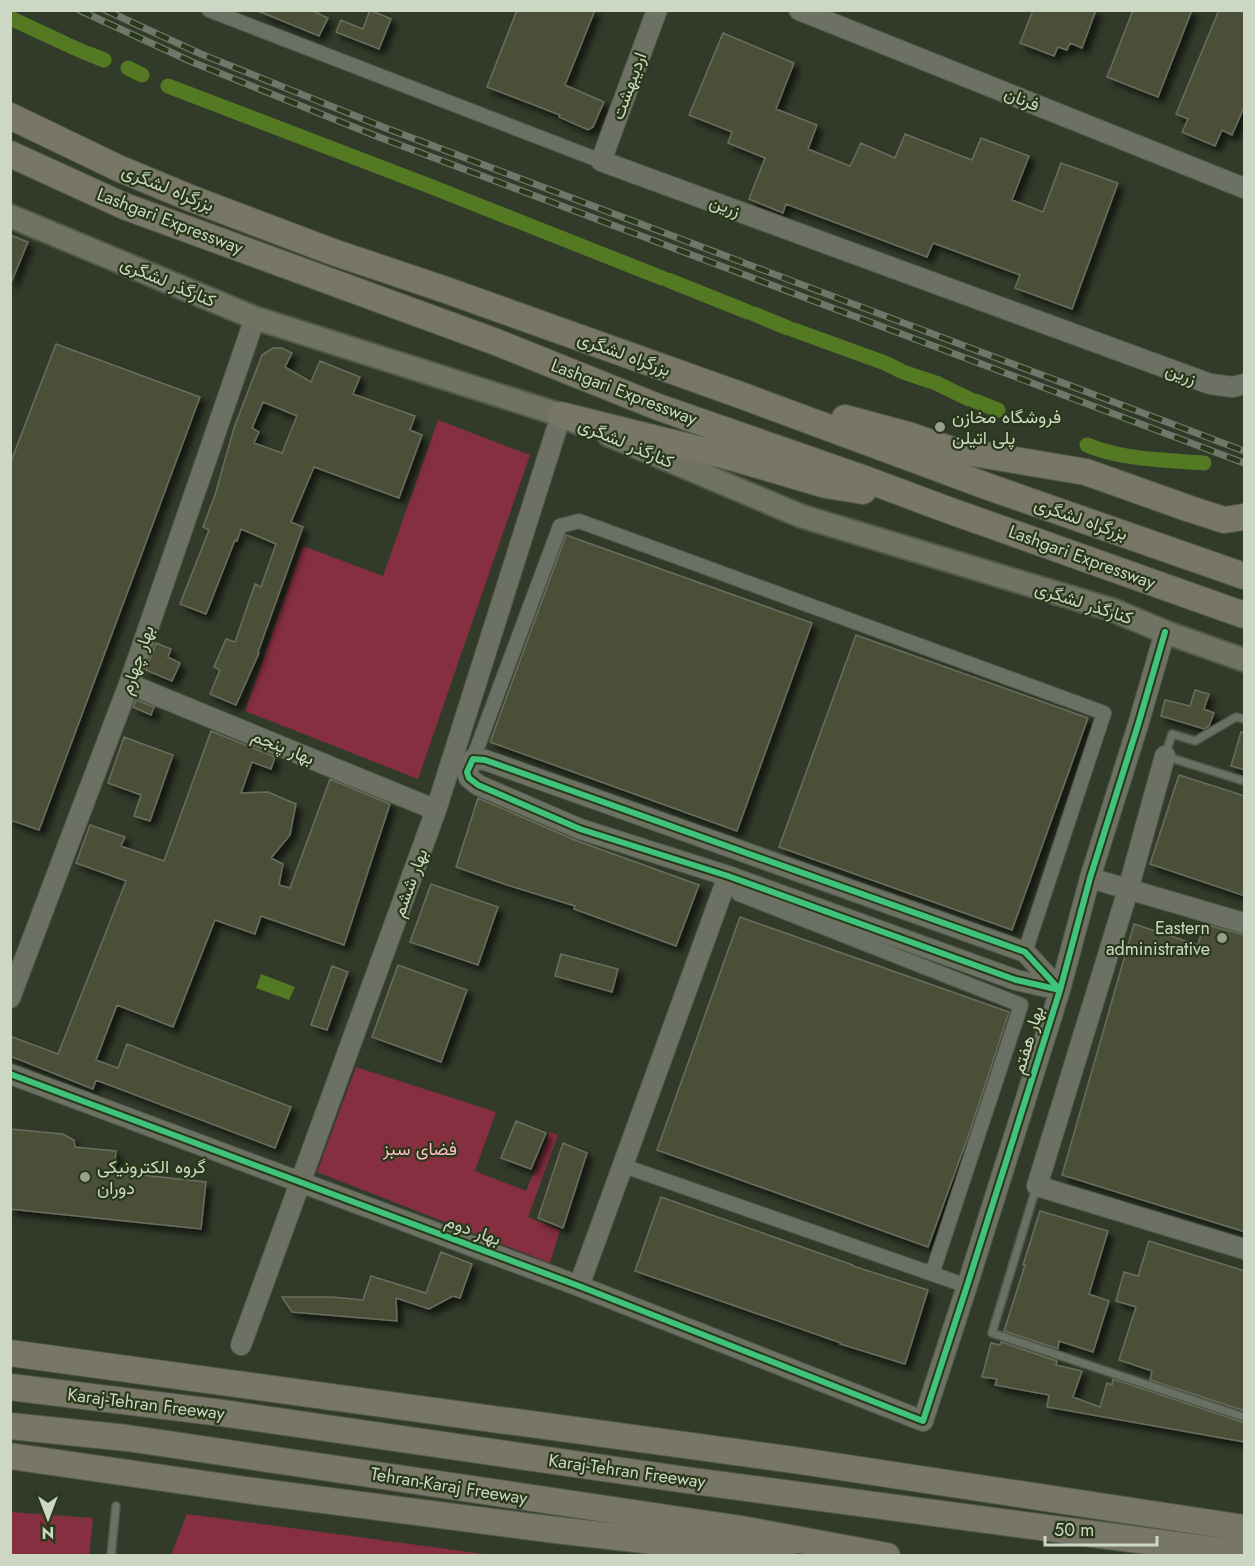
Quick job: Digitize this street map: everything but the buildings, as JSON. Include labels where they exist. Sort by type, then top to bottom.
[{"type":"highway","name":"بزرگراه لشگری","points":[[10,116],[118,168],[333,252],[443,289],[989,487],[1245,576]]},
{"type":"highway","name":"Lashgari Expressway","points":[[10,154],[124,206],[495,342],[658,407],[1245,615]]},
{"type":"highway","points":[[743,396],[804,406],[949,449],[1086,472],[1224,520],[1245,517]]},
{"type":"highway","points":[[561,416],[722,456],[826,485],[870,492],[948,510]]},
{"type":"highway","points":[[10,1353],[790,1460],[1245,1528]]},
{"type":"highway","name":"Karaj-Tehran Freeway","points":[[10,1387],[222,1413],[686,1480],[1245,1554]]},
{"type":"highway","name":"Tehran-Karaj Freeway","points":[[10,1426],[139,1440],[741,1529],[884,1555]]},
{"type":"highway","points":[[10,1456],[246,1490],[677,1544],[884,1555]]},
{"type":"main road","name":"کنارگذر لشگری","points":[[10,216],[255,318],[561,416],[801,516],[1113,610],[1245,660]]},
{"type":"street","name":"زرین","points":[[210,10],[601,161],[1210,384],[1233,387],[1245,384]]},
{"type":"street","name":"اردیبهشت","points":[[601,161],[657,10]]},
{"type":"street","name":"فرنان","points":[[799,10],[1245,188]]},
{"type":"street","name":"بهار چهارم","points":[[10,998],[129,684],[255,318]]},
{"type":"street","name":"بهار ششم","points":[[241,1345],[436,810],[561,416]]},
{"type":"street","points":[[1025,952],[1104,712],[579,521],[560,526],[467,772],[469,778],[478,785],[580,829],[728,876],[1016,980],[1060,990]]},
{"type":"street","name":"بهار هفتم","points":[[923,1421],[1060,990],[1090,878],[1166,632]]},
{"type":"street","name":"بهار پنجم","points":[[129,684],[436,810]]},
{"type":"street","points":[[1166,756],[1128,890],[1037,1186],[1245,1249]]},
{"type":"street","points":[[473,759],[497,764],[1025,952],[1060,990]]},
{"type":"street","points":[[579,1286],[728,876]]},
{"type":"street","points":[[728,876],[739,894],[1021,1005],[932,1274]]},
{"type":"street","points":[[1090,878],[1245,923]]},
{"type":"street","name":"بهار دوم","points":[[10,1074],[579,1286],[923,1421]]},
{"type":"street","points":[[624,1166],[967,1286]]},
{"type":"lane","points":[[1245,719],[1236,717],[1195,741],[1172,734],[1166,756],[1245,781]]},
{"type":"lane","points":[[1037,1186],[992,1333],[1245,1417]]},
{"type":"lane","points":[[111,1556],[116,1506]]},
{"type":"green space","points":[[438,420],[530,455],[418,779],[245,711],[303,546],[383,576]]},
{"type":"green space","name":"فضای سبز","points":[[356,1067],[496,1112],[475,1171],[526,1191],[550,1132],[558,1135],[528,1217],[560,1230],[550,1263],[317,1172]]},
{"type":"green space","points":[[10,1512],[93,1518],[89,1555],[11,1555]]},
{"type":"green space","points":[[187,1514],[492,1555],[171,1555]]},
{"type":"shaded area","points":[[261,974],[295,987],[289,1000],[256,988]]},
{"type":"waterway","points":[[10,18],[66,44]]},
{"type":"waterway","points":[[70,46],[86,53]]},
{"type":"waterway","points":[[89,54],[104,60]]},
{"type":"waterway","points":[[128,68],[142,75]]},
{"type":"waterway","points":[[168,86],[662,278]]},
{"type":"waterway","points":[[668,280],[748,312]]},
{"type":"waterway","points":[[754,314],[788,328]]},
{"type":"waterway","points":[[794,330],[901,371]]},
{"type":"waterway","points":[[906,373],[936,383],[969,399]]},
{"type":"waterway","points":[[975,401],[998,410]]},
{"type":"waterway","points":[[1087,445],[1115,454],[1204,463]]},
{"type":"railway","points":[[79,10],[192,62],[376,136],[1244,463]]},
{"type":"railway","points":[[105,10],[201,54],[383,127],[1244,451]]},
{"type":"cycle path","points":[[10,1074],[579,1286],[923,1421],[1060,990],[1090,878],[1165,632]]},
{"type":"cycle path","points":[[473,759],[485,760],[1025,952],[1060,990],[1016,980],[728,876],[580,829],[478,785],[469,778],[467,772],[473,759]]},
{"type":"place","name":"فروشگاه مخازن پلی اتیلن","points":[[940,427]]},
{"type":"place","name":"Eastern administrative","points":[[1222,938]]},
{"type":"place","name":"گروه الکترونیکی دوران","points":[[85,1177]]}]
